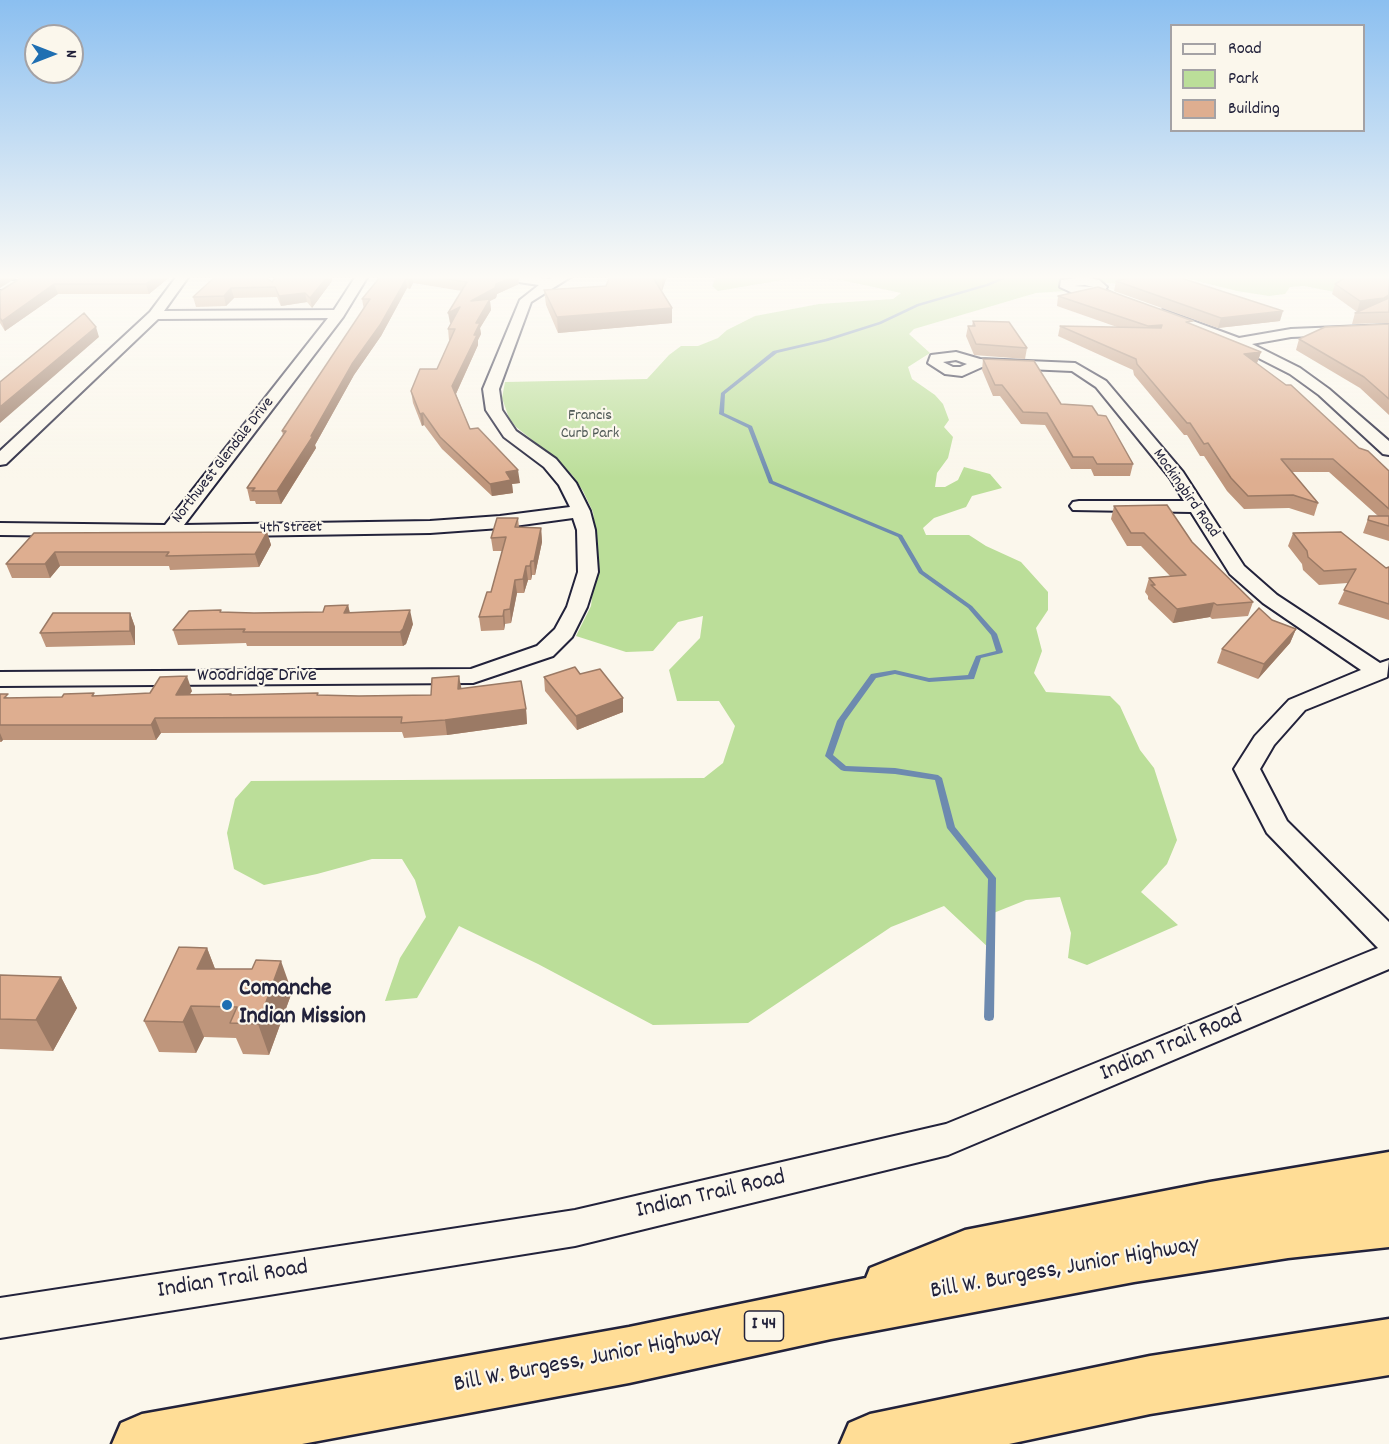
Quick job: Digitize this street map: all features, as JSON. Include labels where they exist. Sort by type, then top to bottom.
[{"type":"highway","points":[[831,1312],[965,1256],[1210,1206],[1389,1175]]},
{"type":"highway","name":"Bill W. Burgess, Junior Highway","points":[[142,1444],[629,1355],[831,1312],[1134,1256],[1288,1233],[1389,1222]]},
{"type":"highway","points":[[870,1444],[1150,1385],[1389,1347]]},
{"type":"street","points":[[0,460],[125,343]]},
{"type":"street","name":"Northwest Glendale Drive","points":[[170,531],[315,343]]},
{"type":"street","name":"Woodridge Drive","points":[[0,679],[473,676],[545,651],[564,632],[577,607],[588,572],[586,530],[581,511],[567,483],[550,463],[510,434],[494,410],[491,389],[508,343]]},
{"type":"street","points":[[1241,343],[1295,371],[1324,392],[1389,450]]},
{"type":"street","name":"Mockingbird Road","points":[[979,363],[1075,367],[1101,384],[1177,476],[1237,570],[1270,599],[1384,669]]},
{"type":"street","points":[[1079,506],[1197,507]]},
{"type":"street","name":"4th Street","points":[[0,529],[170,531],[430,527],[500,522],[581,511]]},
{"type":"street","points":[[1384,669],[1297,705],[1264,741],[1247,768],[1276,826],[1389,940]]},
{"type":"street","name":"Indian Trail Road","points":[[0,1318],[575,1228],[948,1139],[1389,957]]},
{"type":"green space","name":"Francis Curb Park","points":[[705,343],[919,343],[930,353],[908,367],[912,379],[935,395],[943,404],[949,420],[944,427],[953,437],[948,458],[937,473],[935,487],[945,487],[958,480],[964,467],[990,474],[1002,488],[972,496],[966,507],[934,518],[923,528],[926,535],[969,535],[986,546],[1021,562],[1048,592],[1048,610],[1036,628],[1042,651],[1034,673],[1046,692],[1110,696],[1120,706],[1140,750],[1154,768],[1177,840],[1167,864],[1141,892],[1178,925],[1087,965],[1068,958],[1071,933],[1060,897],[1026,900],[991,914],[990,949],[944,906],[891,927],[748,1023],[653,1025],[538,964],[459,926],[417,998],[385,1001],[400,958],[426,917],[415,880],[402,859],[372,859],[264,885],[234,869],[227,833],[235,799],[251,781],[704,778],[723,763],[735,726],[719,701],[677,701],[669,670],[700,638],[703,616],[678,622],[653,651],[626,652],[576,636],[591,606],[595,574],[593,512],[573,476],[560,462],[516,427],[509,418],[502,398],[505,382],[647,379],[669,355],[681,346],[698,346]]},
{"type":"building","points":[[47,343],[76,343],[0,407],[0,382]]},
{"type":"building","points":[[340,343],[367,343],[352,364],[311,436],[313,436],[277,491],[252,491],[255,488],[247,488],[286,431],[282,431]]},
{"type":"building","points":[[449,343],[473,343],[452,386],[470,429],[478,428],[518,470],[506,472],[511,480],[490,484],[440,437],[423,413],[420,414],[411,391],[420,369],[437,369]]},
{"type":"building","points":[[1024,343],[1027,348],[976,344]]},
{"type":"building","points":[[1100,343],[1239,343],[1261,352],[1244,354],[1286,385],[1291,385],[1359,448],[1368,451],[1389,471],[1389,509],[1333,459],[1281,459],[1318,503],[1293,495],[1248,496],[1231,478],[1208,443],[1204,444],[1190,423],[1187,423],[1137,364],[1136,359]]},
{"type":"building","points":[[1307,343],[1389,343],[1389,399],[1364,377]]},
{"type":"building","points":[[983,359],[1034,361],[1061,404],[1092,406],[1098,415],[1106,416],[1133,464],[1097,464],[1093,457],[1073,457],[1047,413],[1023,412],[1002,385],[995,385]]},
{"type":"building","points":[[1167,505],[1192,542],[1253,602],[1217,605],[1214,603],[1177,609],[1151,585],[1155,585],[1149,578],[1186,575],[1144,533],[1131,533],[1114,506]]},
{"type":"building","points":[[1369,516],[1389,516],[1389,526],[1368,520]]},
{"type":"building","points":[[497,518],[518,518],[515,527],[541,528],[534,561],[531,561],[530,566],[526,566],[523,579],[515,580],[510,609],[504,610],[503,616],[479,617],[487,592],[491,592],[506,537],[491,538]]},
{"type":"building","points":[[267,532],[255,554],[166,556],[169,552],[55,552],[45,564],[6,564],[34,533]]},
{"type":"building","points":[[1341,532],[1386,568],[1389,567],[1389,604],[1344,590],[1356,569],[1324,571],[1308,557],[1307,551],[1293,533]]},
{"type":"building","points":[[348,605],[344,613],[410,610],[400,632],[173,630],[189,611],[323,612],[325,606]]},
{"type":"building","points":[[1259,608],[1272,620],[1296,629],[1264,664],[1222,649]]},
{"type":"building","points":[[53,613],[130,613],[130,631],[40,633]]},
{"type":"building","points":[[575,667],[580,674],[600,669],[623,698],[576,716],[544,677]]},
{"type":"building","points":[[187,676],[176,695],[318,693],[317,695],[359,696],[431,695],[432,678],[459,676],[458,689],[521,681],[526,709],[445,720],[401,723],[402,717],[155,718],[151,725],[0,725],[0,694],[8,694],[4,698],[62,697],[64,694],[94,693],[92,696],[150,693],[160,677]]},
{"type":"building","points":[[179,947],[207,948],[197,969],[252,969],[256,960],[281,961],[258,1024],[230,1023],[237,1007],[191,1006],[183,1022],[144,1021]]},
{"type":"building","points":[[0,975],[61,977],[36,1020],[0,1019]]},
{"type":"waterway","points":[[812,343],[775,352],[723,394],[721,414],[750,427],[771,482],[900,536],[921,572],[970,607],[994,634],[1000,652],[978,657],[971,677],[929,680],[895,672],[874,676],[841,721],[829,756],[844,768],[895,771],[938,778],[951,828],[992,878],[989,1017]]},
{"type":"place","name":"Comanche Indian Mission","points":[[227,1005]]}]
